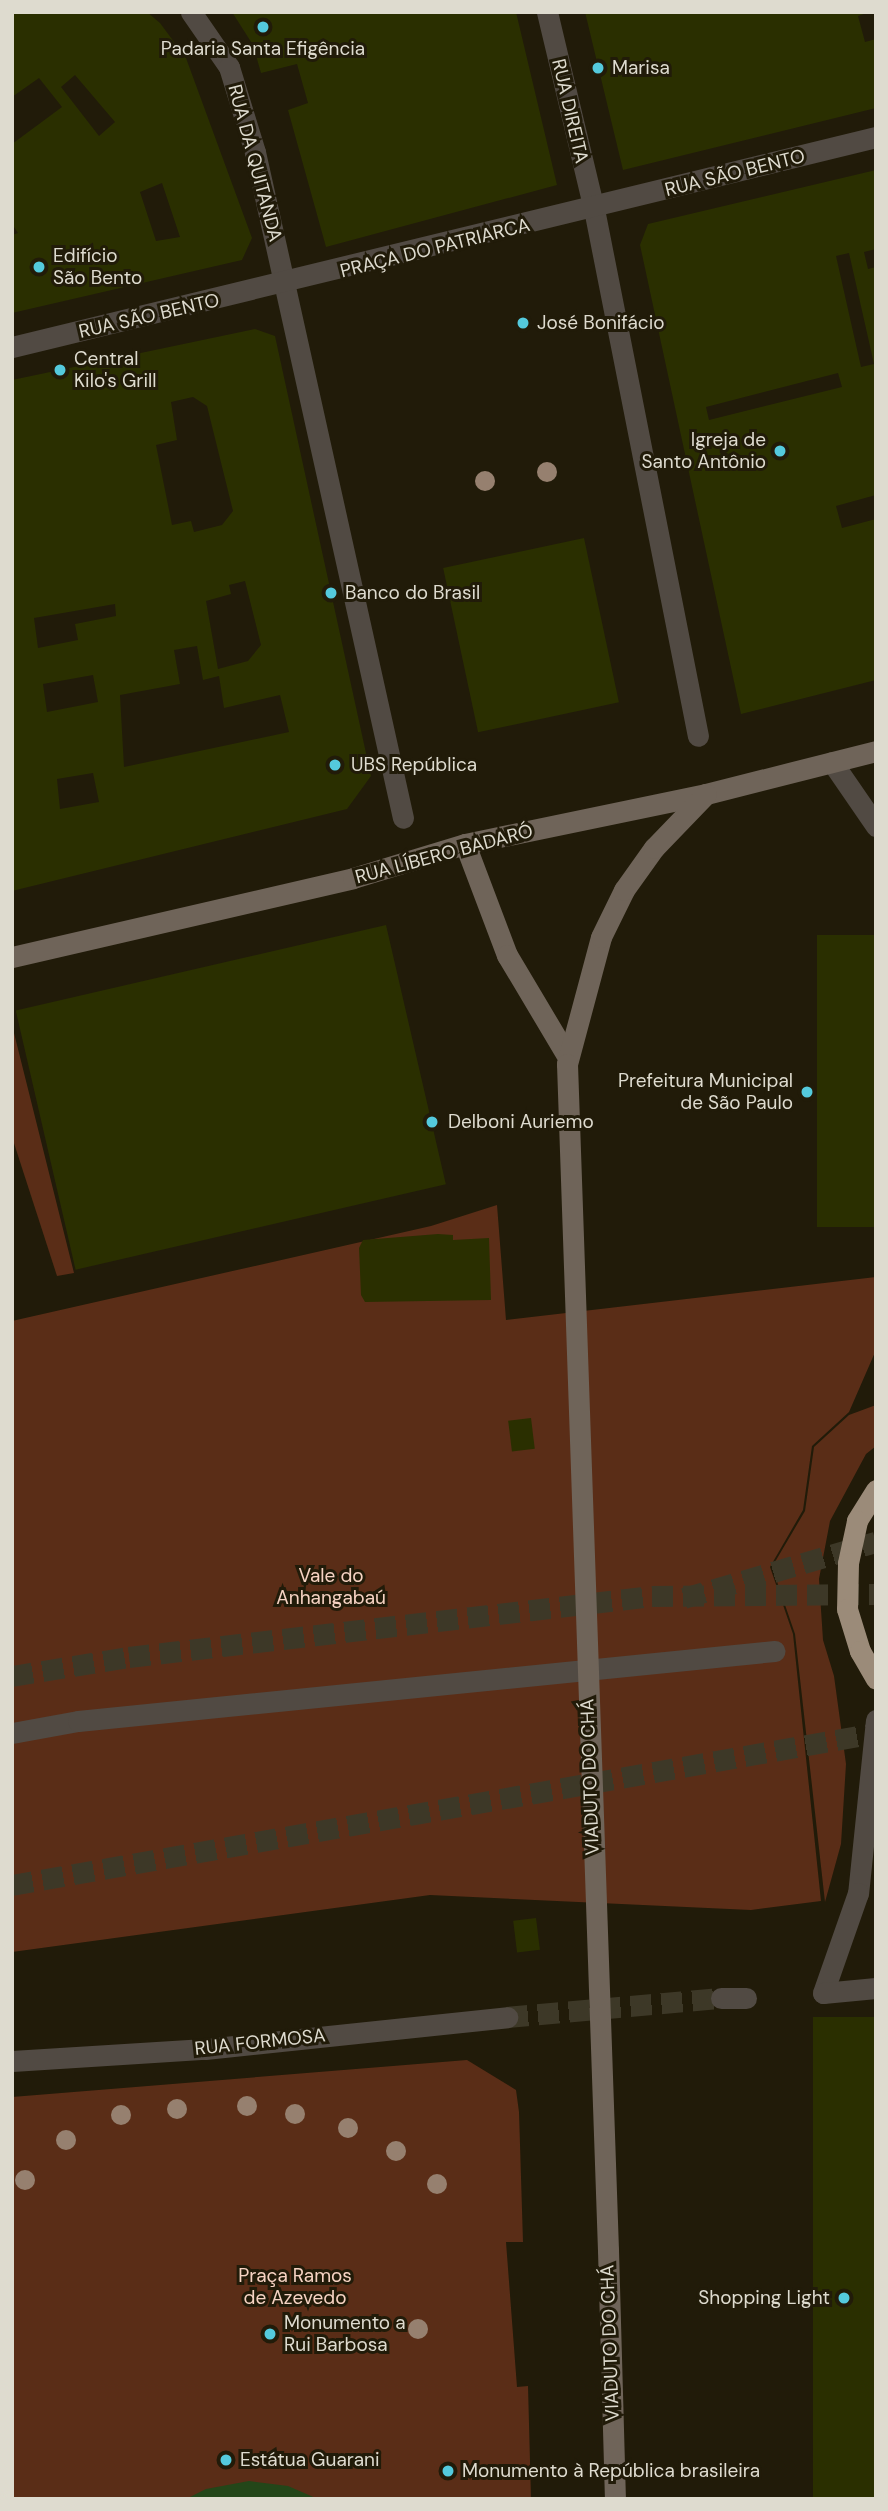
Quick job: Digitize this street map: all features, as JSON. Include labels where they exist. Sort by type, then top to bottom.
[{"type":"highway","points":[[876,1490],[857,1521],[848,1563],[847,1609],[860,1651],[876,1679]]},
{"type":"main road","name":"RUA LÍBERO BADARÓ","points":[[12,957],[353,878],[465,845],[706,794],[876,751]]},
{"type":"main road","name":"VIADUTO DO CHÁ","points":[[615,2499],[567,1059],[601,937],[624,890],[654,848],[706,794]]},
{"type":"main road","name":"VIADUTO DO CHÁ","points":[[465,845],[507,956],[567,1059]]},
{"type":"street","name":"RUA DA QUITANDA","points":[[191,12],[229,67],[255,152],[286,284]]},
{"type":"street","name":"RUA DIREITA","points":[[547,12],[594,209]]},
{"type":"street","name":"RUA SÃO BENTO","points":[[594,209],[876,137]]},
{"type":"street","name":"PRAÇA DO PATRIARCA","points":[[286,284],[594,209]]},
{"type":"street","points":[[594,209],[698,736]]},
{"type":"street","name":"RUA SÃO BENTO","points":[[12,348],[286,284]]},
{"type":"street","points":[[286,284],[404,818]]},
{"type":"street","points":[[832,762],[876,826]]},
{"type":"street","points":[[12,1733],[78,1721],[774,1651]]},
{"type":"street","points":[[876,1720],[858,1893],[823,1993],[876,1988]]},
{"type":"street","points":[[858,1893],[876,1874]]},
{"type":"street","points":[[721,1998],[746,1998]]},
{"type":"street","name":"RUA FORMOSA","points":[[12,2061],[205,2049],[507,2017]]},
{"type":"green space","points":[[12,1025],[74,1273],[57,1276],[12,1137]]},
{"type":"green space","name":"Vale do Anhangabaú","points":[[497,1205],[506,1320],[876,1277],[876,1350],[849,1412],[812,1446],[803,1510],[770,1567],[793,1634],[821,1901],[751,1910],[430,1895],[12,1952],[12,1321],[431,1226]]},
{"type":"green space","points":[[876,1405],[876,1446],[866,1454],[830,1521],[819,1579],[823,1640],[834,1676],[846,1764],[841,1844],[825,1902],[795,1634],[772,1567],[805,1511],[814,1447],[849,1415]]},
{"type":"green space","name":"Praça Ramos de Azevedo","points":[[467,2060],[516,2090],[523,2242],[506,2242],[517,2387],[528,2386],[531,2499],[12,2499],[12,2097]]},
{"type":"shaded area","points":[[249,2481],[288,2486],[318,2499],[186,2499],[206,2489]]},
{"type":"building","points":[[12,12],[147,12],[160,23],[186,58],[252,238],[242,260],[12,313],[12,235],[18,233],[12,224],[12,144],[62,107],[39,78],[12,97]],"holes":[[[75,75],[115,122],[99,136],[61,87]],[[162,183],[180,237],[156,241],[140,192]]]},
{"type":"building","points":[[232,12],[516,12],[557,185],[326,247],[288,110],[308,103],[297,64],[261,73],[253,45]]},
{"type":"building","points":[[585,12],[870,12],[858,16],[865,42],[876,39],[876,108],[623,170]]},
{"type":"building","points":[[876,170],[876,249],[864,252],[868,269],[876,267],[876,495],[836,506],[842,528],[876,519],[876,680],[741,714],[640,245],[648,224]],"holes":[[[849,253],[874,364],[861,367],[836,256]],[[838,373],[842,387],[709,420],[706,407]]]},
{"type":"building","points":[[255,329],[275,336],[371,776],[347,809],[12,891],[12,380]],"holes":[[[193,397],[207,406],[233,511],[222,525],[194,532],[191,521],[172,525],[156,445],[177,440],[171,402]],[[245,581],[261,645],[248,661],[218,669],[206,601],[231,594],[229,585]],[[115,604],[116,616],[75,624],[78,640],[38,648],[34,618]],[[197,646],[203,680],[219,676],[224,708],[280,695],[289,732],[124,767],[120,695],[180,684],[174,650]],[[93,675],[98,702],[47,712],[43,684]],[[93,773],[99,802],[60,809],[57,779]]]},
{"type":"building","points":[[584,538],[619,702],[478,732],[443,568]]},
{"type":"building","points":[[386,925],[446,1184],[76,1270],[16,1010]]},
{"type":"building","points":[[817,935],[876,935],[876,1227],[817,1227]]},
{"type":"building","points":[[453,1235],[453,1240],[489,1238],[491,1300],[365,1302],[361,1295],[359,1248],[363,1240]]},
{"type":"building","points":[[531,1418],[535,1449],[512,1452],[508,1421]]},
{"type":"building","points":[[536,1918],[540,1950],[517,1953],[513,1921]]},
{"type":"building","name":"Shopping Light","points":[[813,2017],[876,2017],[876,2499],[813,2499]]},
{"type":"tunnel","points":[[684,1598],[876,1542]]},
{"type":"tunnel","points":[[12,1676],[129,1657],[652,1596],[876,1594]]},
{"type":"tunnel","points":[[12,1885],[876,1733]]},
{"type":"tunnel","points":[[507,2017],[721,1998]]},
{"type":"place","name":"Padaria Santa Efigência","points":[[263,27]]},
{"type":"place","name":"Marisa","points":[[598,68]]},
{"type":"place","name":"Edifício São Bento","points":[[39,267]]},
{"type":"place","name":"José Bonifácio","points":[[523,323]]},
{"type":"place","name":"Central Kilo's Grill","points":[[60,370]]},
{"type":"place","name":"Igreja de Santo Antônio","points":[[780,451]]},
{"type":"place","name":"Banco do Brasil","points":[[331,593]]},
{"type":"place","name":"UBS República","points":[[335,765]]},
{"type":"place","name":"Prefeitura Municipal de São Paulo","points":[[807,1092]]},
{"type":"place","name":"Delboni Auriemo","points":[[432,1122]]},
{"type":"place","name":"Shopping Light","points":[[844,2298]]},
{"type":"place","name":"Monumento a Rui Barbosa","points":[[270,2334]]},
{"type":"place","name":"Estátua Guarani","points":[[226,2460]]},
{"type":"place","name":"Monumento à República brasileira","points":[[448,2471]]}]
